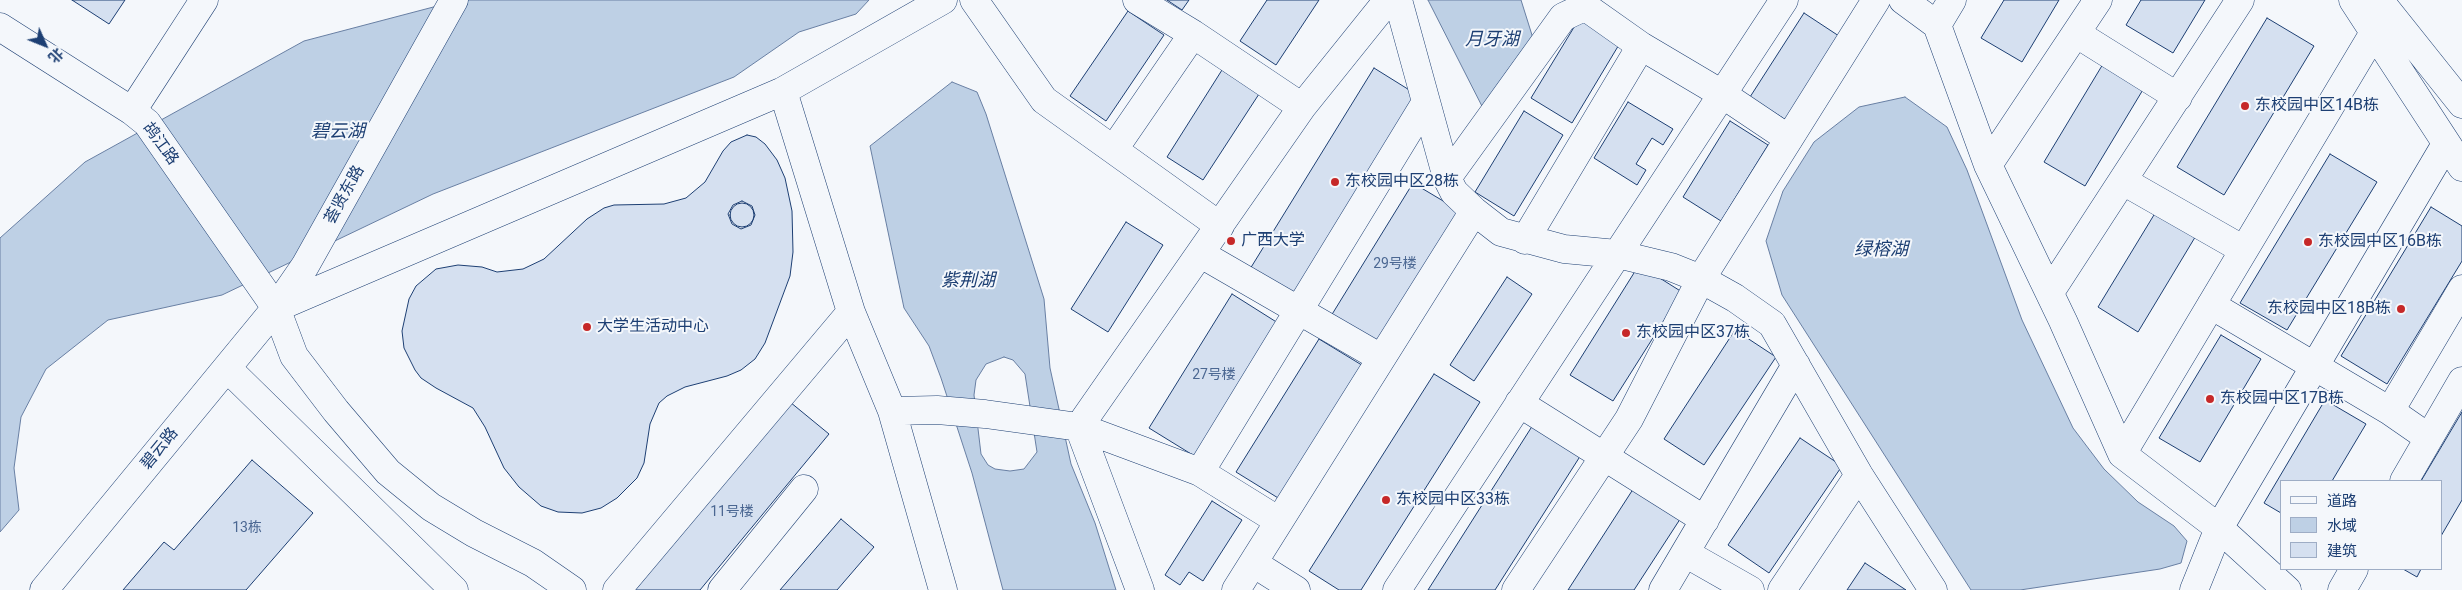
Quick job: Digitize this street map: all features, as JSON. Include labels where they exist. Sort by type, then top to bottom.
[{"type":"street","points":[[140,117],[204,0]]},
{"type":"street","name":"荟贤东路","points":[[276,308],[305,266],[454,0]]},
{"type":"street","points":[[276,308],[783,91],[943,0]]},
{"type":"street","points":[[974,0],[1044,100],[1220,226]]},
{"type":"street","points":[[1137,0],[1193,34],[1302,107]]},
{"type":"street","points":[[1072,426],[1201,254],[1302,107],[1388,0]]},
{"type":"street","points":[[1398,0],[1447,178],[1454,192],[1474,211],[1501,232],[1564,249],[1617,254],[1672,267],[1701,279],[1735,298],[1772,324],[1859,475],[1933,590]]},
{"type":"street","points":[[1397,590],[1784,0]]},
{"type":"street","points":[[1516,590],[1629,419],[1701,279],[1876,0]]},
{"type":"street","points":[[1903,0],[1936,25],[1988,165],[2050,292],[2122,454],[2219,528],[2287,590]]},
{"type":"street","points":[[1936,25],[1952,0]]},
{"type":"street","points":[[1988,165],[2098,0]]},
{"type":"street","points":[[2050,292],[2240,0]]},
{"type":"street","points":[[2353,0],[2462,167]]},
{"type":"street","points":[[2379,0],[2462,104]]},
{"type":"street","points":[[1447,178],[1563,17],[1582,8],[1590,10],[1641,46],[1722,94],[1789,139]]},
{"type":"street","name":"鸪江路","points":[[0,27],[140,117],[276,308],[294,356],[336,411],[388,472],[431,507],[474,533],[533,563],[572,590]]},
{"type":"street","points":[[2122,454],[2375,31]]},
{"type":"street","points":[[1114,149],[1193,34]]},
{"type":"street","points":[[2077,34],[2178,97]]},
{"type":"street","points":[[1525,240],[1641,46]]},
{"type":"street","points":[[783,91],[850,312],[892,411],[944,590]]},
{"type":"street","points":[[1200,472],[1297,310],[1426,102]]},
{"type":"street","points":[[2194,590],[2219,528],[2446,144]]},
{"type":"street","points":[[2123,181],[2244,250]]},
{"type":"street","points":[[1236,590],[1474,211]]},
{"type":"street","points":[[1201,254],[1381,358]]},
{"type":"street","points":[[2390,411],[2462,289]]},
{"type":"street","points":[[2211,305],[2316,365],[2390,411],[2429,438]]},
{"type":"street","name":"碧云路","points":[[53,587],[276,308]]},
{"type":"street","points":[[617,590],[850,312]]},
{"type":"street","points":[[1664,590],[1796,364]]},
{"type":"street","points":[[227,368],[454,590]]},
{"type":"street","points":[[2405,480],[2462,381]]},
{"type":"street","points":[[1519,403],[1704,520]]},
{"type":"street","points":[[892,411],[937,410],[1018,418],[1072,426],[1200,472],[1279,521]]},
{"type":"street","points":[[1072,426],[1140,590]]},
{"type":"street","points":[[1782,590],[1859,475]]},
{"type":"street","points":[[722,590],[804,489]]},
{"type":"street","points":[[1684,553],[1750,590]]},
{"type":"street","points":[[1253,563],[1296,590]]},
{"type":"street","points":[[2342,590],[2353,570]]},
{"type":"water","name":"碧云湖","points":[[460,0],[869,0],[856,14],[799,32],[734,77],[433,194],[222,295],[108,320],[46,369],[21,417],[14,468],[19,510],[0,532],[0,238],[85,162],[304,41]]},
{"type":"water","name":"月牙湖","points":[[1428,0],[1521,0],[1537,51],[1488,118]]},
{"type":"water","name":"紫荆湖","points":[[952,82],[977,92],[986,114],[1044,299],[1050,368],[1071,464],[1095,523],[1116,590],[1003,590],[972,473],[941,378],[929,346],[904,308],[870,146]],"holes":[[[1004,357],[1013,360],[1025,374],[1037,452],[1024,469],[1010,471],[995,469],[988,465],[981,454],[974,395],[976,380],[986,364]]]},
{"type":"water","name":"绿榕湖","points":[[1905,97],[1947,127],[1967,170],[2022,320],[2073,428],[2104,469],[2138,502],[2174,526],[2187,541],[2181,563],[2160,569],[2020,590],[1971,590],[1782,295],[1766,241],[1783,191],[1814,142],[1859,107]]},
{"type":"building","points":[[72,0],[125,0],[109,24]]},
{"type":"building","points":[[1167,0],[1189,0],[1182,10]]},
{"type":"building","points":[[1267,0],[1319,0],[1276,65],[1240,41]]},
{"type":"building","points":[[2004,0],[2059,0],[2022,62],[1981,38]]},
{"type":"building","points":[[2141,0],[2205,0],[2173,53],[2126,25]]},
{"type":"building","points":[[1128,11],[1164,35],[1106,121],[1070,96]]},
{"type":"building","points":[[1804,13],[1842,38],[1789,122],[1750,97]]},
{"type":"building","name":"东校园中区14B栋","points":[[2267,18],[2314,46],[2224,195],[2177,167]]},
{"type":"building","points":[[1579,19],[1620,43],[1572,123],[1531,98]]},
{"type":"building","points":[[2106,59],[2147,83],[2085,186],[2044,162]]},
{"type":"building","name":"东校园中区28栋","points":[[1374,68],[1419,96],[1295,297],[1250,269]]},
{"type":"building","points":[[1222,70],[1259,94],[1203,180],[1167,157]]},
{"type":"building","points":[[1628,102],[1673,129],[1663,145],[1652,138],[1636,164],[1646,170],[1637,185],[1594,158]]},
{"type":"building","points":[[1524,111],[1563,135],[1514,216],[1475,192]]},
{"type":"building","points":[[1730,121],[1768,145],[1721,221],[1683,197]]},
{"type":"building","name":"大学生活动中心","points":[[747,135],[756,137],[765,144],[777,160],[785,178],[792,211],[793,252],[790,276],[765,343],[755,359],[741,370],[727,376],[685,387],[667,396],[659,403],[650,424],[644,463],[637,478],[617,498],[601,508],[582,513],[558,512],[541,506],[519,487],[504,468],[485,427],[473,408],[436,388],[421,378],[415,370],[404,348],[402,331],[409,299],[416,286],[436,269],[458,265],[482,267],[497,272],[523,269],[544,259],[587,219],[604,208],[614,205],[664,204],[686,198],[705,182],[723,151],[731,142]],"holes":[[[742,201],[752,206],[755,215],[751,225],[741,229],[732,224],[728,214],[733,205]]]},
{"type":"building","name":"东校园中区16B栋","points":[[2330,154],[2377,182],[2287,330],[2240,303]]},
{"type":"building","points":[[1413,183],[1460,211],[1377,345],[1331,316]]},
{"type":"building","points":[[742,203],[747,204],[753,210],[753,220],[747,226],[742,227],[737,226],[731,220],[730,215],[731,210],[737,204]]},
{"type":"building","points":[[2160,205],[2200,229],[2138,332],[2098,307]]},
{"type":"building","name":"东校园中区18B栋","points":[[2431,207],[2462,226],[2462,261],[2387,384],[2341,356]]},
{"type":"building","points":[[1126,222],[1163,245],[1108,332],[1071,309]]},
{"type":"building","name":"东校园中区37栋","points":[[1639,265],[1682,292],[1613,401],[1570,375]]},
{"type":"building","points":[[1507,277],[1532,294],[1474,381],[1450,365]]},
{"type":"building","points":[[1232,294],[1278,323],[1196,457],[1149,428]]},
{"type":"building","points":[[1735,330],[1776,357],[1704,465],[1664,439]]},
{"type":"building","name":"东校园中区17B栋","points":[[2221,335],[2261,359],[2200,462],[2159,438]]},
{"type":"building","points":[[1319,339],[1365,367],[1283,501],[1236,472]]},
{"type":"building","name":"东校园中区33栋","points":[[1434,374],[1480,402],[1361,590],[1339,590],[1309,571]]},
{"type":"building","points":[[2325,400],[2366,424],[2333,480],[2280,480],[2280,512],[2264,503]]},
{"type":"building","points":[[790,402],[829,434],[700,590],[635,590]]},
{"type":"building","points":[[2462,412],[2462,500],[2442,534],[2442,480],[2422,480]]},
{"type":"building","points":[[1538,417],[1586,447],[1495,590],[1428,590]]},
{"type":"building","points":[[1800,438],[1842,466],[1769,573],[1728,545]]},
{"type":"building","points":[[252,460],[313,513],[246,590],[123,590],[164,542],[174,550]]},
{"type":"building","points":[[1639,480],[1686,510],[1634,590],[1568,590]]},
{"type":"building","points":[[1212,501],[1242,520],[1203,581],[1189,572],[1180,585],[1165,575]]},
{"type":"building","points":[[841,519],[874,547],[837,590],[780,590]]},
{"type":"building","points":[[1865,563],[1906,590],[1847,590]]},
{"type":"building","points":[[2405,570],[2420,570],[2417,577]]},
{"type":"place","name":"东校园中区14B栋","points":[[2245,106]]},
{"type":"place","name":"东校园中区28栋","points":[[1335,182]]},
{"type":"place","name":"广西大学","points":[[1231,241]]},
{"type":"place","name":"东校园中区16B栋","points":[[2308,242]]},
{"type":"place","name":"东校园中区18B栋","points":[[2401,309]]},
{"type":"place","name":"大学生活动中心","points":[[587,327]]},
{"type":"place","name":"东校园中区37栋","points":[[1626,333]]},
{"type":"place","name":"东校园中区17B栋","points":[[2210,399]]},
{"type":"place","name":"东校园中区33栋","points":[[1386,500]]}]
